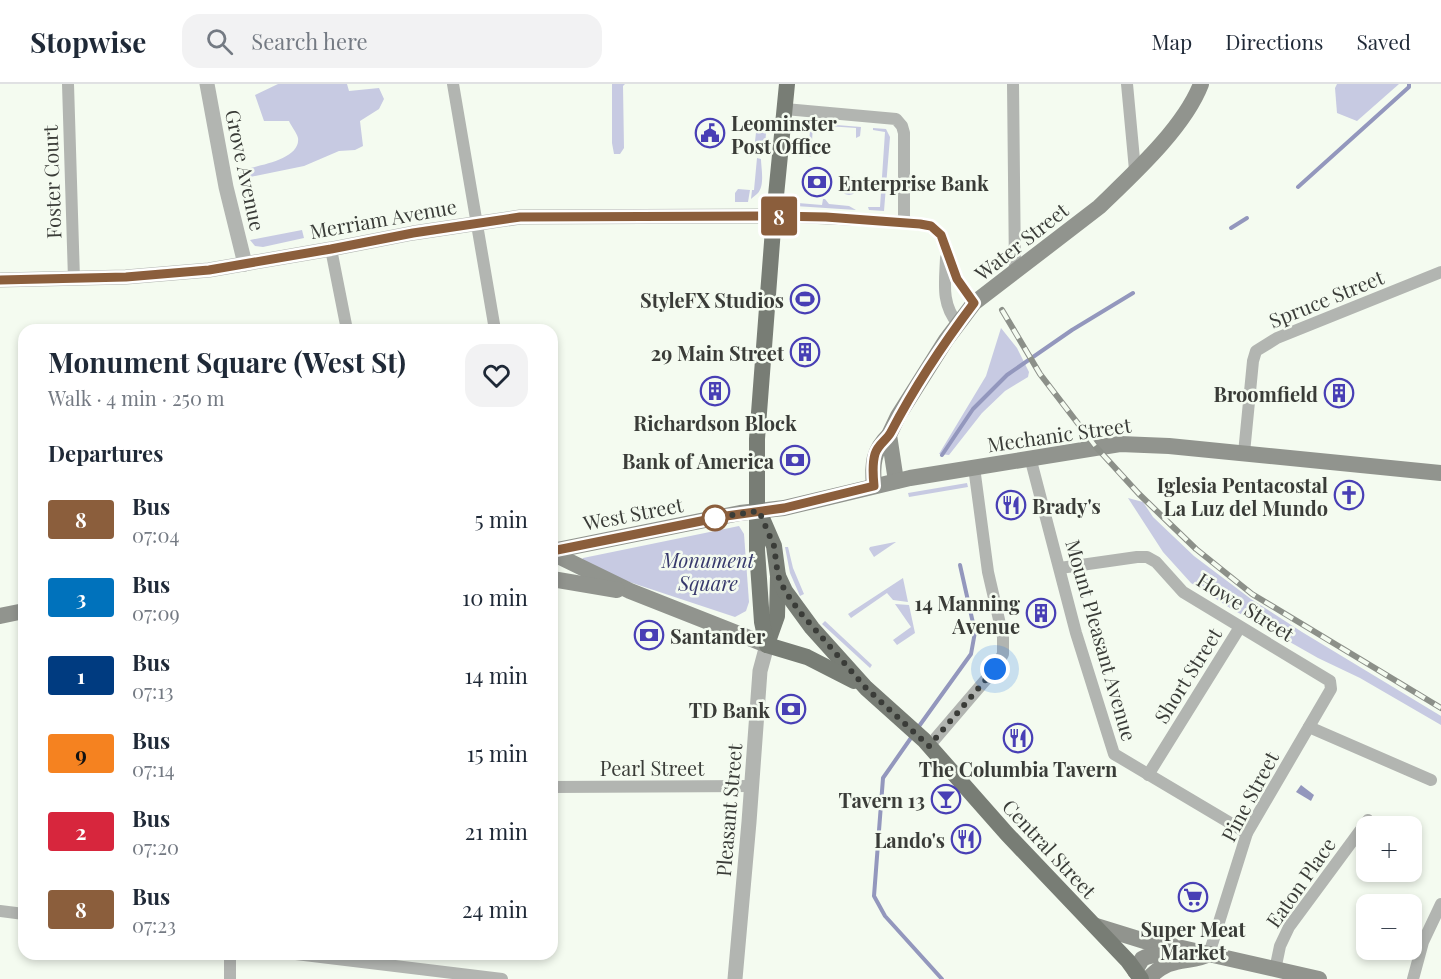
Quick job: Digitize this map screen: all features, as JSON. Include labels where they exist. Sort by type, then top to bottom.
[{"type":"main road","points":[[767,645],[762,622],[758,568],[758,418],[774,216],[788,84]]},
{"type":"main road","name":"Water Street","points":[[874,486],[875,453],[882,441],[889,435],[909,398],[974,303],[1099,207],[1175,128],[1196,98],[1201,84]]},
{"type":"main road","points":[[889,435],[896,481]]},
{"type":"main road","name":"Mechanic Street","points":[[759,511],[784,508],[896,481],[1030,457],[1135,443],[1441,473]]},
{"type":"main road","points":[[759,511],[774,546],[778,576],[777,616],[767,645]]},
{"type":"main road","name":"West Street","points":[[558,551],[681,524],[759,511]]},
{"type":"main road","points":[[558,555],[630,591],[767,645],[807,657],[866,688]]},
{"type":"main road","points":[[778,576],[785,591],[812,628],[866,688],[927,743]]},
{"type":"main road","points":[[558,580],[630,591]]},
{"type":"main road","points":[[0,616],[18,612]]},
{"type":"main road","name":"Central Street","points":[[927,743],[1007,834],[1141,976]]},
{"type":"main road","points":[[1096,926],[1151,943],[1319,979]]},
{"type":"main road","points":[[1182,948],[1146,957],[1142,960],[1141,976],[1176,961],[1199,959],[1209,954]]},
{"type":"street","name":"Foster Court","points":[[68,84],[74,279]]},
{"type":"street","name":"Grove Avenue","points":[[207,84],[226,187],[245,264]]},
{"type":"street","points":[[453,84],[478,222],[478,242],[494,324]]},
{"type":"street","points":[[1013,84],[1015,271]]},
{"type":"street","points":[[1127,84],[1135,170]]},
{"type":"street","points":[[785,109],[896,119],[904,133],[904,222]]},
{"type":"street","name":"Merriam Avenue","points":[[0,280],[173,274],[245,264],[478,222],[526,217],[774,216]]},
{"type":"street","points":[[774,216],[904,222],[931,226],[941,235],[957,279],[974,303]]},
{"type":"street","points":[[331,249],[346,324]]},
{"type":"street","points":[[946,250],[945,299],[948,311],[958,324]]},
{"type":"street","name":"Spruce Street","points":[[1244,453],[1252,361],[1256,351],[1277,338],[1441,272]]},
{"type":"street","name":"Mount Pleasant Avenue","points":[[1030,457],[1076,633],[1114,754],[1247,833]]},
{"type":"street","points":[[927,743],[994,670],[1003,654],[1004,637],[988,572],[974,467]]},
{"type":"street","name":"Howe Street","points":[[1060,568],[1137,557],[1147,557],[1156,562],[1183,592],[1330,681],[1331,689],[1309,727]]},
{"type":"street","name":"Short Street","points":[[1148,775],[1240,627]]},
{"type":"street","name":"Pleasant Street","points":[[735,979],[760,671],[767,645]]},
{"type":"street","points":[[1309,727],[1431,780]]},
{"type":"street","name":"Pine Street","points":[[1209,954],[1247,833],[1309,727]]},
{"type":"street","name":"Pearl Street","points":[[558,787],[752,786]]},
{"type":"street","name":"Eaton Place","points":[[1275,970],[1280,946],[1289,927],[1356,836]]},
{"type":"street","points":[[1413,979],[1423,942],[1441,904]]},
{"type":"street","points":[[0,911],[18,913]]},
{"type":"street","points":[[230,960],[230,979]]},
{"type":"street","points":[[345,960],[502,979]]},
{"type":"green space","points":[[278,84],[347,84],[349,91],[379,88],[384,99],[379,109],[360,121],[363,146],[355,150],[339,151],[304,166],[240,179],[239,175],[242,170],[276,161],[292,152],[297,146],[298,138],[289,121],[264,121],[255,95]]},
{"type":"green space","points":[[612,84],[625,84],[623,86],[624,148],[620,154],[614,154],[612,143]]},
{"type":"green space","points":[[1337,84],[1399,84],[1357,121],[1337,113],[1335,88]]},
{"type":"green space","points":[[755,121],[767,123],[762,151],[754,150],[757,124]]},
{"type":"green space","points":[[812,123],[861,127],[860,136],[856,138],[856,128],[813,125],[811,157],[808,156],[810,130],[802,129],[803,124],[812,125]]},
{"type":"green space","points":[[873,128],[886,129],[890,137],[884,211],[869,210],[868,207],[880,207],[885,132],[873,130]]},
{"type":"green space","points":[[757,158],[761,159],[761,185],[758,193],[751,199],[752,190],[754,190]]},
{"type":"green space","points":[[849,177],[855,180],[858,186],[855,192],[849,195],[843,192],[840,186],[843,180]]},
{"type":"green space","points":[[738,189],[750,190],[748,202],[735,202],[735,193]]},
{"type":"green space","points":[[795,195],[798,195],[798,203],[822,205],[825,199],[829,204],[849,206],[856,210],[795,206]]},
{"type":"green space","points":[[302,230],[304,238],[263,247],[255,246],[250,240]]},
{"type":"green space","points":[[1001,328],[1017,348],[1029,372],[1028,377],[1005,391],[982,413],[949,455],[939,454],[986,376]]},
{"type":"green space","points":[[967,483],[968,487],[909,497],[908,493]]},
{"type":"green space","points":[[1128,498],[1143,502],[1153,517],[1194,556],[1251,599],[1441,716],[1441,725],[1360,678],[1318,658],[1191,583],[1163,552]]},
{"type":"green space","name":"Monument Square","points":[[739,526],[744,534],[749,602],[746,611],[735,617],[578,565],[583,558]]},
{"type":"green space","points":[[896,542],[874,557],[869,549],[870,547]]},
{"type":"green space","points":[[785,547],[788,547],[793,568],[804,594],[800,596],[790,573]]},
{"type":"green space","points":[[903,578],[908,602],[893,600],[887,593],[851,618],[848,614]]},
{"type":"green space","points":[[895,604],[909,605],[915,633],[897,645],[893,640],[911,627]]},
{"type":"green space","points":[[825,621],[872,665],[870,668],[822,624]]},
{"type":"water","points":[[1301,785],[1314,795],[1311,801],[1296,792]]},
{"type":"waterway","points":[[1298,187],[1409,87],[1409,84]]},
{"type":"waterway","points":[[1231,228],[1247,218]]},
{"type":"waterway","points":[[942,455],[973,409],[1007,375],[1072,330],[1133,293]]},
{"type":"waterway","points":[[917,729],[971,654],[975,632],[960,565]]},
{"type":"waterway","points":[[913,735],[883,778],[874,896],[885,916],[942,979]]},
{"type":"railway","points":[[1002,310],[1040,374],[1096,447],[1139,494],[1196,549],[1252,594],[1441,708]]},
{"type":"bus line","name":"8","points":[[0,280],[126,277],[209,270],[413,233],[520,217],[826,217],[904,222],[931,226],[937,230],[941,235],[957,279],[974,303],[946,340],[898,416],[889,435],[877,448],[873,466],[874,486],[784,508],[740,513],[558,550]]},
{"type":"place","name":"Leominster Post Office","points":[[710,133]]},
{"type":"place","name":"Enterprise Bank","points":[[817,182]]},
{"type":"place","name":"StyleFX Studios","points":[[805,299]]},
{"type":"place","name":"29 Main Street","points":[[805,352]]},
{"type":"place","name":"Richardson Block","points":[[715,391]]},
{"type":"place","name":"Broomfield","points":[[1339,393]]},
{"type":"place","name":"Bank of America","points":[[795,460]]},
{"type":"place","name":"Iglesia Pentacostal La Luz del Mundo","points":[[1349,495]]},
{"type":"place","name":"Brady's","points":[[1011,505]]},
{"type":"place","name":"14 Manning Avenue","points":[[1041,613]]},
{"type":"place","name":"Santander","points":[[649,635]]},
{"type":"place","name":"TD Bank","points":[[791,709]]},
{"type":"place","name":"The Columbia Tavern","points":[[1018,738]]},
{"type":"place","name":"Tavern 13","points":[[946,799]]},
{"type":"place","name":"Lando's","points":[[966,839]]},
{"type":"place","name":"Super Meat Market","points":[[1193,897]]},
{"type":"route","points":[[715,518],[713,518],[759,511],[774,546],[778,576],[799,611],[866,688],[929,746],[995,669]]}]
